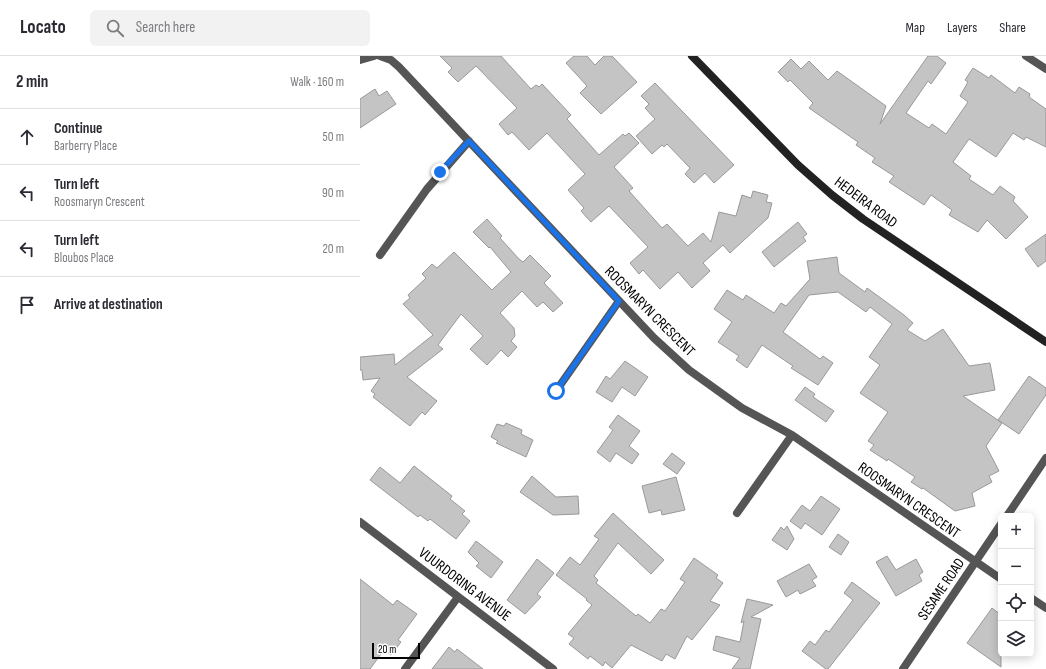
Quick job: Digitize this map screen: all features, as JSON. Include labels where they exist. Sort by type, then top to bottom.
[{"type":"street","points":[[360,60],[374,56]]},
{"type":"street","name":"ROOSMARYN CRESCENT","points":[[380,56],[391,60],[399,67],[654,338],[689,370],[742,408],[792,435],[975,563],[998,577]]},
{"type":"street","name":"HEDEIRA ROAD","points":[[692,56],[783,150],[832,196],[863,219],[1046,342]]},
{"type":"street","points":[[1026,56],[1046,69]]},
{"type":"street","points":[[380,255],[436,178],[469,141]]},
{"type":"street","points":[[556,391],[619,301]]},
{"type":"street","points":[[737,513],[792,435]]},
{"type":"street","points":[[1009,513],[1046,458]]},
{"type":"street","name":"VUURDORING AVENUE","points":[[360,522],[553,669]]},
{"type":"street","name":"SESAME ROAD","points":[[903,669],[998,528]]},
{"type":"street","points":[[405,669],[458,597]]},
{"type":"street","points":[[1034,600],[1046,608]]},
{"type":"building","points":[[440,56],[501,56],[531,89],[536,85],[539,87],[542,84],[571,115],[567,119],[599,155],[623,134],[625,136],[629,133],[639,143],[614,167],[633,188],[629,191],[662,228],[667,224],[688,246],[703,233],[711,242],[719,212],[736,216],[742,195],[751,198],[753,191],[768,195],[766,202],[772,203],[768,218],[730,253],[723,245],[703,263],[710,271],[692,288],[678,272],[660,289],[643,270],[639,274],[630,263],[648,247],[609,206],[591,222],[581,211],[584,208],[568,190],[585,174],[547,133],[529,150],[512,132],[508,135],[499,124],[517,108],[476,66],[458,82],[448,72],[452,68]]},
{"type":"building","points":[[574,56],[587,56],[595,65],[604,56],[612,56],[637,82],[601,114],[580,93],[587,86],[566,63]]},
{"type":"building","points":[[928,56],[937,56],[946,63],[931,84],[928,81],[906,113],[929,128],[932,124],[946,134],[968,102],[960,96],[968,82],[965,80],[973,68],[989,78],[991,75],[1015,93],[1019,87],[1030,94],[1029,97],[1046,109],[1046,147],[1026,137],[1024,140],[1013,133],[996,157],[969,139],[953,162],[971,176],[969,179],[993,195],[1000,186],[1015,197],[1013,201],[1028,217],[1006,239],[987,220],[978,232],[949,215],[952,210],[931,195],[924,205],[889,182],[894,176],[872,162],[875,158],[856,145],[858,142],[809,108],[813,103],[790,80],[788,82],[778,72],[791,59],[801,69],[809,61],[828,80],[837,71],[886,106],[880,124]]},
{"type":"building","points":[[655,83],[734,165],[714,183],[705,173],[694,183],[685,174],[690,168],[667,144],[664,147],[662,145],[652,154],[636,136],[655,119],[645,108],[649,104],[641,96]]},
{"type":"building","points":[[375,89],[379,96],[387,91],[396,104],[360,128],[360,99]]},
{"type":"building","points":[[487,219],[502,236],[500,238],[519,259],[523,262],[530,255],[551,276],[544,283],[563,303],[553,312],[543,302],[537,307],[522,291],[500,313],[514,328],[515,336],[511,341],[517,347],[508,357],[501,350],[487,365],[470,349],[483,336],[461,314],[438,345],[443,349],[407,377],[437,401],[425,415],[422,412],[410,426],[373,397],[375,394],[371,391],[380,378],[363,380],[362,370],[360,370],[360,357],[394,354],[395,365],[433,335],[403,304],[410,298],[408,295],[426,278],[422,274],[432,264],[437,268],[454,252],[492,290],[511,272],[490,247],[489,248],[473,232]]},
{"type":"building","points":[[798,222],[807,234],[803,237],[806,241],[774,267],[762,252]]},
{"type":"building","points":[[1046,234],[1046,261],[1038,267],[1025,249]]},
{"type":"building","points":[[837,257],[839,273],[865,292],[867,288],[904,315],[913,323],[907,330],[925,341],[943,329],[969,366],[990,363],[995,390],[963,396],[1002,423],[986,446],[999,471],[989,476],[992,482],[972,493],[975,506],[955,511],[923,488],[922,489],[911,482],[915,477],[888,459],[887,461],[870,450],[874,445],[868,441],[888,412],[860,393],[880,365],[869,357],[892,324],[870,307],[866,312],[838,292],[809,295],[783,332],[820,359],[823,356],[833,363],[818,385],[791,368],[793,366],[762,345],[747,368],[736,360],[739,356],[718,342],[732,322],[714,309],[727,290],[743,300],[746,295],[774,313],[781,303],[786,306],[810,279],[807,261]]},
{"type":"building","points":[[625,361],[648,377],[635,396],[622,387],[612,402],[596,392],[606,376],[610,379]]},
{"type":"building","points":[[1029,376],[1046,388],[1046,395],[1019,434],[998,420]]},
{"type":"building","points":[[805,387],[815,394],[813,397],[834,411],[826,422],[795,400]]},
{"type":"building","points":[[618,415],[640,431],[629,446],[639,454],[632,464],[616,453],[610,462],[597,452],[613,430],[609,427]]},
{"type":"building","points":[[506,423],[522,430],[521,434],[533,440],[526,457],[496,443],[498,441],[491,437],[497,424],[504,426]]},
{"type":"building","points":[[672,453],[685,463],[677,474],[663,464]]},
{"type":"building","points":[[414,466],[452,496],[450,499],[465,511],[462,514],[470,521],[456,539],[430,519],[428,521],[420,515],[418,517],[370,480],[380,467],[400,483]]},
{"type":"building","points":[[532,476],[556,497],[578,496],[579,514],[553,515],[520,492]]},
{"type":"building","points":[[676,477],[685,510],[662,515],[661,510],[649,513],[642,486]]},
{"type":"building","points":[[821,496],[840,509],[822,535],[805,523],[801,529],[790,521],[802,505],[810,511]]},
{"type":"building","points":[[613,513],[664,560],[651,574],[618,543],[594,576],[598,580],[596,583],[636,616],[638,614],[650,623],[661,609],[665,611],[685,582],[680,579],[694,558],[718,575],[716,578],[723,583],[710,601],[720,605],[692,640],[687,636],[675,659],[666,654],[662,661],[631,645],[612,668],[605,662],[603,666],[590,656],[588,659],[569,644],[574,638],[568,634],[592,605],[586,600],[587,599],[556,575],[570,557],[580,565],[599,539],[594,536]]},
{"type":"building","points":[[787,526],[794,539],[787,550],[772,540],[781,527],[784,530]]},
{"type":"building","points":[[838,534],[849,542],[841,555],[829,547]]},
{"type":"building","points":[[476,541],[503,562],[491,578],[476,566],[479,563],[468,552]]},
{"type":"building","points":[[887,556],[896,570],[916,559],[923,572],[919,575],[922,581],[896,596],[876,562]]},
{"type":"building","points":[[537,559],[554,573],[537,594],[541,597],[525,614],[507,600]]},
{"type":"building","points":[[809,564],[817,577],[812,580],[816,586],[800,594],[798,590],[786,597],[777,581]]},
{"type":"building","points":[[360,579],[393,605],[397,600],[417,614],[398,640],[401,642],[391,655],[384,650],[370,669],[360,669]]},
{"type":"building","points":[[852,582],[880,603],[828,669],[826,669],[802,651],[810,641],[815,645],[826,630],[829,632],[853,600],[844,593]]},
{"type":"building","points":[[747,599],[773,605],[751,617],[761,619],[750,669],[732,669],[740,658],[713,650],[716,636],[740,642],[744,621],[741,623]]},
{"type":"building","points":[[992,608],[998,613],[998,657],[1001,657],[1001,667],[967,643]]},
{"type":"building","points":[[449,647],[455,652],[457,649],[483,669],[432,669]]},
{"type":"route","points":[[440,172],[469,141],[619,301],[556,391]]}]
